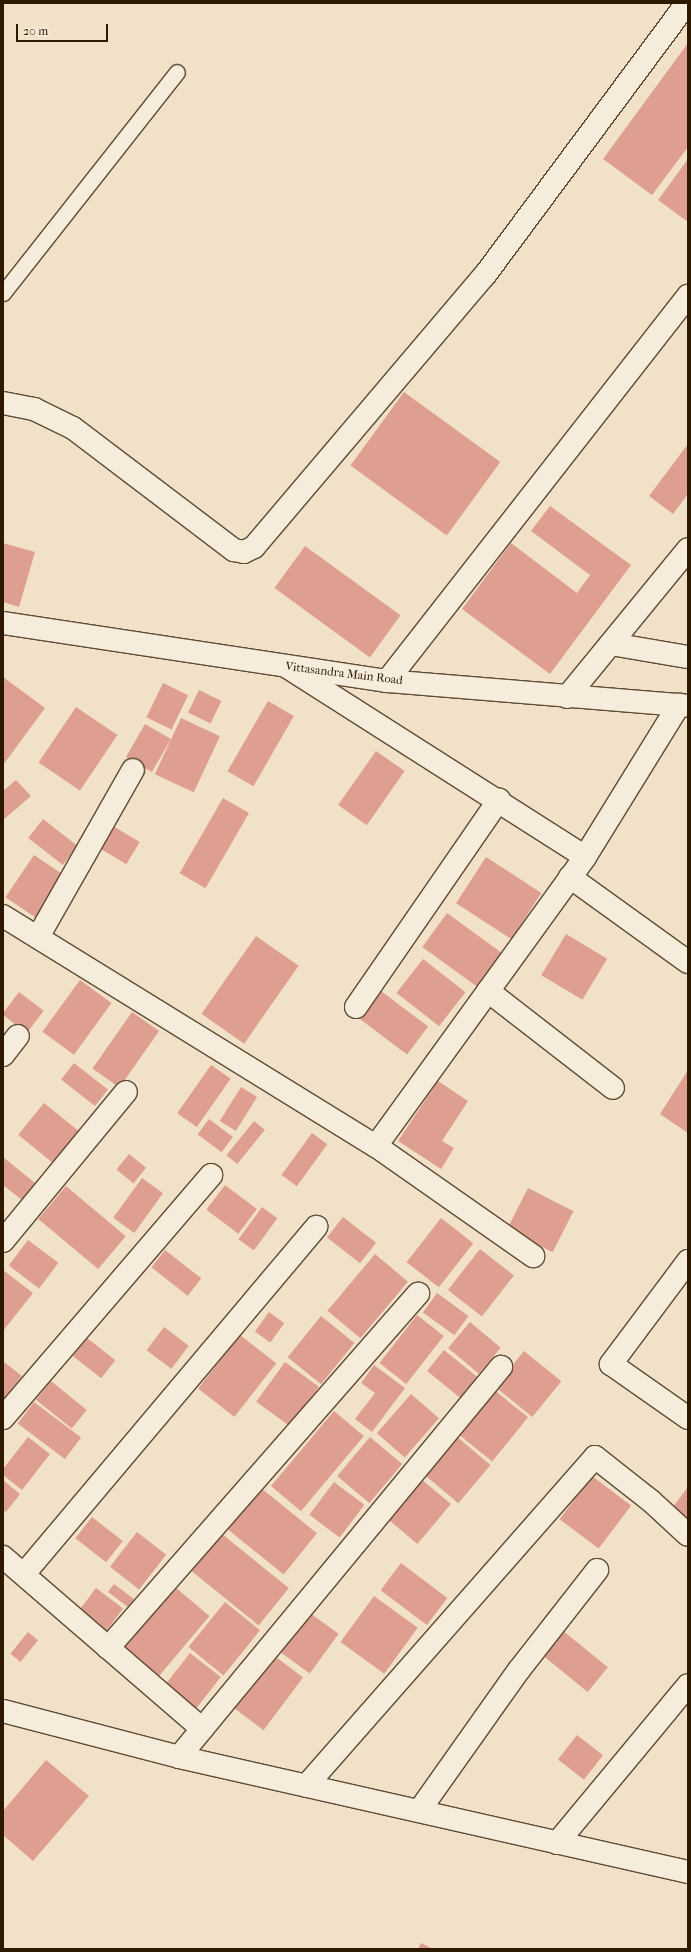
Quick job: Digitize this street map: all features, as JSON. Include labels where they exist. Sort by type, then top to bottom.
[{"type":"street","points":[[3,403],[34,409],[73,428],[234,550],[244,552],[254,546],[485,275],[687,3]]},
{"type":"street","points":[[387,681],[688,296]]},
{"type":"street","points":[[567,697],[688,550]]},
{"type":"street","name":"Vittasandra Main Road","points":[[3,623],[387,681],[567,697],[684,705]]},
{"type":"street","points":[[611,644],[688,657]]},
{"type":"street","points":[[287,667],[499,800],[585,857]]},
{"type":"street","points":[[376,1146],[585,857],[684,705]]},
{"type":"street","points":[[38,937],[133,770]]},
{"type":"street","points":[[356,1006],[499,800]]},
{"type":"street","points":[[570,877],[688,962]]},
{"type":"street","points":[[3,916],[376,1146],[533,1256]]},
{"type":"street","points":[[488,991],[613,1088]]},
{"type":"street","points":[[3,1055],[18,1036]]},
{"type":"street","points":[[3,1241],[126,1092]]},
{"type":"street","points":[[3,1418],[211,1175]]},
{"type":"street","points":[[24,1574],[316,1227]]},
{"type":"street","points":[[688,1261],[611,1364],[688,1418]]},
{"type":"street","points":[[108,1648],[418,1294]]},
{"type":"street","points":[[179,1757],[501,1367]]},
{"type":"street","points":[[306,1786],[595,1457],[651,1501],[688,1535]]},
{"type":"street","points":[[3,1557],[202,1729]]},
{"type":"street","points":[[419,1811],[520,1670],[597,1570]]},
{"type":"street","points":[[557,1843],[688,1685]]},
{"type":"street","points":[[3,1711],[179,1757],[688,1872]]},
{"type":"lane","points":[[3,293],[177,72]]},
{"type":"building","points":[[688,43],[688,147],[652,195],[603,159]]},
{"type":"building","points":[[688,159],[688,222],[658,200]]},
{"type":"building","points":[[404,392],[500,462],[447,536],[351,466]]},
{"type":"building","points":[[688,444],[688,494],[673,514],[649,496]]},
{"type":"building","points":[[550,506],[631,565],[550,674],[462,609],[511,543],[577,593],[590,575],[531,531]]},
{"type":"building","points":[[3,543],[35,552],[19,607],[3,602]]},
{"type":"building","points":[[305,546],[400,615],[370,657],[274,588]]},
{"type":"building","points":[[3,677],[45,708],[3,765]]},
{"type":"building","points":[[163,683],[188,695],[172,729],[146,717]]},
{"type":"building","points":[[199,690],[221,701],[211,723],[188,712]]},
{"type":"building","points":[[268,701],[294,716],[253,786],[228,771]]},
{"type":"building","points":[[76,707],[117,735],[80,791],[39,763]]},
{"type":"building","points":[[181,718],[220,736],[194,792],[155,774]]},
{"type":"building","points":[[145,724],[171,739],[152,772],[126,757]]},
{"type":"building","points":[[376,751],[405,771],[367,825],[338,805]]},
{"type":"building","points":[[16,780],[31,796],[3,820],[3,791]]},
{"type":"building","points":[[223,798],[249,813],[205,888],[179,873]]},
{"type":"building","points":[[43,819],[78,846],[63,865],[28,838]]},
{"type":"building","points":[[108,823],[140,842],[126,864],[95,845]]},
{"type":"building","points":[[34,855],[65,876],[36,918],[5,897]]},
{"type":"building","points":[[486,857],[541,893],[511,939],[456,903]]},
{"type":"building","points":[[447,913],[504,954],[479,988],[422,947]]},
{"type":"building","points":[[566,934],[607,959],[582,1000],[541,975]]},
{"type":"building","points":[[256,936],[299,966],[244,1044],[202,1014]]},
{"type":"building","points":[[423,959],[466,992],[439,1026],[397,993]]},
{"type":"building","points":[[80,980],[112,1003],[74,1055],[42,1032]]},
{"type":"building","points":[[381,991],[428,1027],[407,1054],[360,1019]]},
{"type":"building","points":[[19,992],[44,1011],[27,1033],[3,1015]]},
{"type":"building","points":[[132,1012],[159,1031],[119,1087],[92,1069]]},
{"type":"building","points":[[74,1063],[108,1089],[95,1106],[61,1080]]},
{"type":"building","points":[[211,1065],[231,1079],[197,1127],[177,1113]]},
{"type":"building","points":[[688,1070],[688,1133],[660,1114]]},
{"type":"building","points":[[438,1081],[468,1101],[442,1141],[454,1148],[441,1169],[398,1141]]},
{"type":"building","points":[[241,1087],[257,1097],[236,1131],[220,1121]]},
{"type":"building","points":[[44,1103],[79,1131],[53,1163],[18,1135]]},
{"type":"building","points":[[209,1119],[233,1137],[222,1152],[198,1134]]},
{"type":"building","points":[[254,1121],[265,1130],[237,1164],[226,1155]]},
{"type":"building","points":[[312,1133],[327,1144],[297,1186],[281,1175]]},
{"type":"building","points":[[129,1154],[146,1168],[134,1183],[116,1170]]},
{"type":"building","points":[[3,1157],[35,1183],[22,1200],[3,1185]]},
{"type":"building","points":[[142,1178],[163,1193],[134,1233],[113,1218]]},
{"type":"building","points":[[225,1185],[257,1209],[238,1234],[206,1210]]},
{"type":"building","points":[[66,1186],[126,1236],[98,1269],[38,1219]]},
{"type":"building","points":[[528,1188],[573,1211],[553,1252],[507,1229]]},
{"type":"building","points":[[262,1207],[277,1218],[254,1251],[238,1239]]},
{"type":"building","points":[[343,1217],[376,1243],[360,1263],[327,1237]]},
{"type":"building","points":[[441,1218],[473,1243],[439,1287],[407,1262]]},
{"type":"building","points":[[28,1240],[58,1263],[39,1288],[9,1266]]},
{"type":"building","points":[[480,1249],[514,1275],[482,1316],[448,1290]]},
{"type":"building","points":[[165,1250],[201,1278],[188,1296],[151,1267]]},
{"type":"building","points":[[375,1254],[408,1282],[360,1338],[327,1311]]},
{"type":"building","points":[[3,1270],[33,1293],[3,1331]]},
{"type":"building","points":[[437,1293],[469,1316],[454,1335],[423,1312]]},
{"type":"building","points":[[269,1312],[284,1323],[270,1343],[255,1331]]},
{"type":"building","points":[[417,1315],[444,1336],[406,1384],[379,1363]]},
{"type":"building","points":[[321,1316],[354,1343],[321,1384],[288,1357]]},
{"type":"building","points":[[470,1322],[501,1348],[479,1374],[448,1348]]},
{"type":"building","points":[[164,1327],[189,1346],[171,1369],[147,1350]]},
{"type":"building","points":[[240,1335],[276,1363],[234,1417],[198,1389]]},
{"type":"building","points":[[87,1338],[115,1360],[101,1378],[73,1356]]},
{"type":"building","points":[[444,1350],[477,1377],[460,1398],[427,1371]]},
{"type":"building","points":[[524,1351],[561,1381],[532,1417],[495,1387]]},
{"type":"building","points":[[3,1361],[22,1376],[3,1399]]},
{"type":"building","points":[[285,1362],[319,1387],[290,1426],[256,1402]]},
{"type":"building","points":[[374,1365],[405,1388],[372,1432],[355,1419],[375,1393],[361,1383]]},
{"type":"building","points":[[51,1381],[87,1410],[72,1429],[36,1400]]},
{"type":"building","points":[[493,1389],[528,1417],[492,1462],[457,1433]]},
{"type":"building","points":[[411,1394],[439,1418],[405,1458],[377,1433]]},
{"type":"building","points":[[34,1402],[81,1438],[65,1459],[18,1424]]},
{"type":"building","points":[[334,1411],[364,1436],[301,1511],[271,1486]]},
{"type":"building","points":[[456,1436],[490,1465],[458,1503],[424,1474]]},
{"type":"building","points":[[28,1437],[50,1454],[22,1490],[3,1475],[3,1469]]},
{"type":"building","points":[[370,1437],[402,1464],[369,1503],[337,1476]]},
{"type":"building","points":[[592,1476],[631,1505],[599,1549],[560,1519]]},
{"type":"building","points":[[421,1479],[451,1504],[417,1544],[388,1519]]},
{"type":"building","points":[[3,1480],[20,1494],[6,1512],[3,1510]]},
{"type":"building","points":[[334,1482],[364,1505],[340,1538],[309,1515]]},
{"type":"building","points":[[688,1487],[688,1527],[669,1512]]},
{"type":"building","points":[[261,1488],[317,1533],[284,1574],[228,1529]]},
{"type":"building","points":[[92,1517],[123,1541],[106,1562],[75,1538]]},
{"type":"building","points":[[137,1532],[166,1555],[139,1589],[110,1567]]},
{"type":"building","points":[[222,1534],[289,1588],[259,1625],[192,1571]]},
{"type":"building","points":[[401,1563],[447,1598],[427,1625],[381,1590]]},
{"type":"building","points":[[114,1584],[134,1599],[128,1607],[108,1592]]},
{"type":"building","points":[[175,1587],[209,1616],[157,1679],[122,1650]]},
{"type":"building","points":[[96,1588],[123,1608],[106,1631],[79,1610]]},
{"type":"building","points":[[374,1596],[418,1628],[384,1674],[340,1642]]},
{"type":"building","points":[[225,1602],[260,1630],[223,1675],[188,1647]]},
{"type":"building","points":[[303,1608],[339,1634],[310,1674],[274,1648]]},
{"type":"building","points":[[562,1630],[608,1667],[588,1692],[542,1655]]},
{"type":"building","points":[[28,1632],[38,1640],[20,1662],[10,1654]]},
{"type":"building","points":[[190,1653],[221,1677],[192,1713],[162,1689]]},
{"type":"building","points":[[272,1654],[303,1677],[263,1730],[232,1707]]},
{"type":"building","points":[[577,1735],[603,1755],[584,1780],[558,1759]]},
{"type":"building","points":[[46,1760],[89,1796],[33,1861],[3,1835],[3,1811]]},
{"type":"building","points":[[421,1943],[433,1949],[418,1949]]}]
